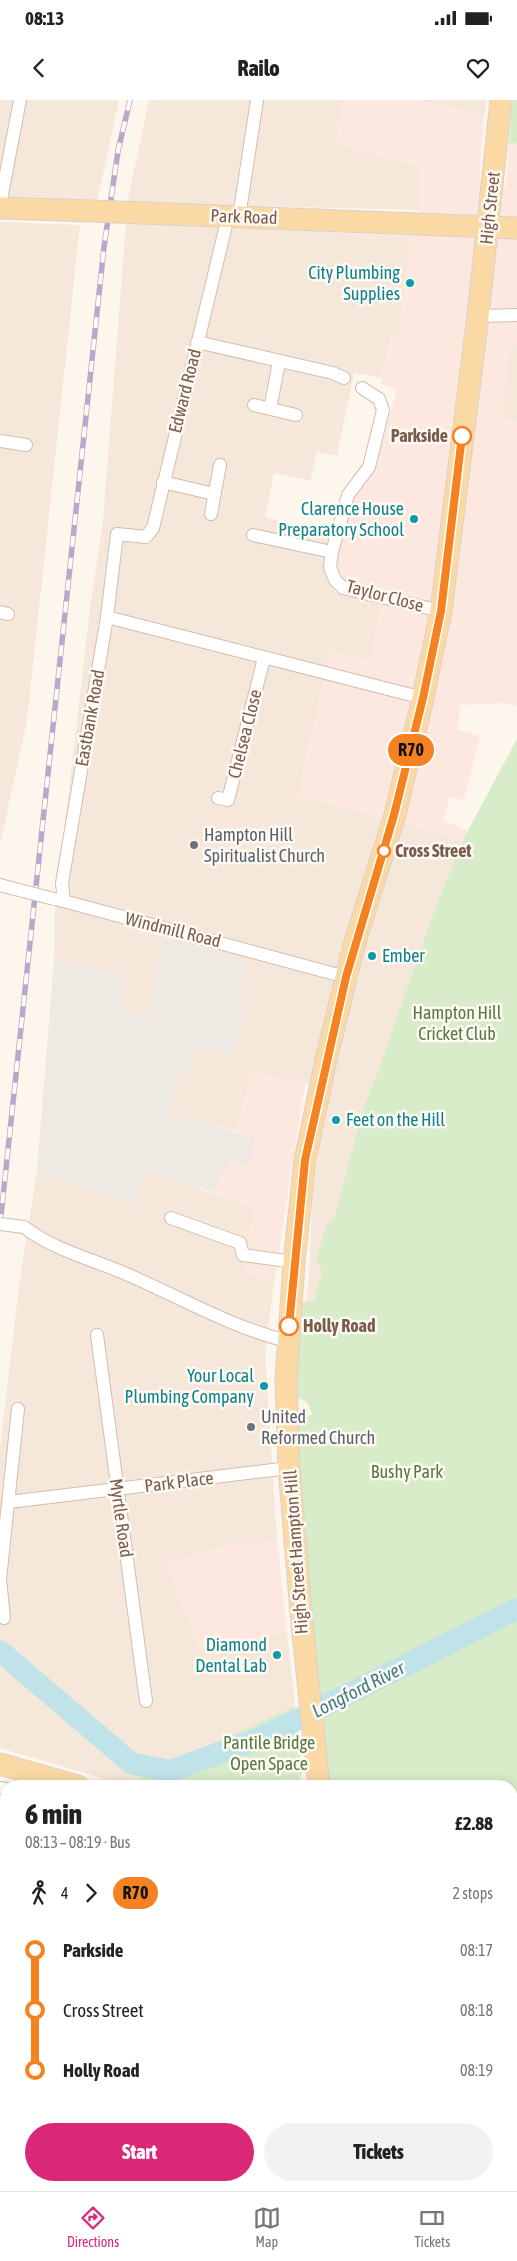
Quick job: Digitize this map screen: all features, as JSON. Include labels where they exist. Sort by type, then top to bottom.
[{"type":"main road","name":"High Street","points":[[478,316],[502,100]]},
{"type":"main road","name":"Park Road","points":[[0,207],[517,228]]},
{"type":"main road","name":"High Street Hampton Hill","points":[[318,1780],[308,1697],[289,1468],[286,1381],[287,1341],[305,1160],[346,977],[394,815],[423,698],[441,611],[478,316]]},
{"type":"main road","points":[[0,1764],[44,1780]]},
{"type":"street","points":[[0,207],[20,100]]},
{"type":"street","name":"Edward Road","points":[[117,534],[146,537],[153,528],[197,342],[233,217],[257,100]]},
{"type":"street","points":[[478,316],[517,315]]},
{"type":"street","points":[[197,342],[333,373],[344,378]]},
{"type":"street","points":[[270,409],[279,362]]},
{"type":"street","name":"Taylor Close","points":[[362,388],[378,399],[383,410],[369,467],[348,495],[332,552],[330,567],[335,580],[343,588],[441,611]]},
{"type":"street","points":[[254,405],[296,414]]},
{"type":"street","points":[[0,440],[26,445]]},
{"type":"street","points":[[211,514],[220,464]]},
{"type":"street","points":[[163,482],[214,494]]},
{"type":"street","name":"Eastbank Road","points":[[59,900],[107,617],[117,534]]},
{"type":"street","points":[[253,535],[332,552]]},
{"type":"street","points":[[107,617],[423,698]]},
{"type":"street","name":"Chelsea Close","points":[[218,798],[228,800],[264,658]]},
{"type":"street","name":"Windmill Road","points":[[5,887],[346,977]]},
{"type":"street","points":[[171,1218],[240,1243],[243,1255],[294,1262]]},
{"type":"street","points":[[0,1224],[24,1227],[38,1238],[125,1274],[262,1335],[287,1341]]},
{"type":"street","name":"Myrtle Road","points":[[97,1335],[116,1489],[146,1701]]},
{"type":"street","points":[[4,1618],[0,1579],[18,1409]]},
{"type":"street","name":"Park Place","points":[[9,1502],[289,1468]]},
{"type":"shaded area","points":[[0,100],[119,100],[97,201],[0,196]]},
{"type":"shaded area","points":[[149,100],[340,100],[337,144],[420,166],[420,210],[127,203]]},
{"type":"shaded area","points":[[340,100],[418,100],[484,116],[479,180],[506,187],[509,143],[517,144],[517,346],[509,346],[501,419],[517,421],[517,706],[501,703],[461,705],[457,729],[480,736],[464,800],[450,797],[443,820],[468,831],[463,841],[398,821],[297,796],[330,650],[369,661],[384,593],[342,580],[335,565],[345,520],[354,499],[374,471],[397,390],[381,384],[393,335],[398,336],[411,236],[420,210],[420,166],[337,144]]},
{"type":"shaded area","points":[[418,100],[487,100],[484,116]]},
{"type":"shaded area","points":[[0,222],[80,225],[27,721],[0,845]]},
{"type":"shaded area","points":[[126,223],[411,236],[398,336],[392,335],[382,378],[354,373],[337,456],[317,452],[310,481],[274,473],[265,517],[331,534],[324,567],[335,592],[382,605],[369,661],[330,651],[398,821],[463,841],[437,903],[377,1074],[363,1108],[316,1297],[303,1332],[309,1277],[312,1200],[326,1094],[305,1083],[252,1073],[236,1131],[170,1115],[178,1073],[195,1046],[233,1053],[246,1002],[238,999],[148,1017],[119,1011],[126,977],[54,959],[55,910],[90,609],[103,520]]},
{"type":"shaded area","points":[[509,345],[517,346],[517,421],[501,420]]},
{"type":"shaded area","points":[[164,935],[246,962],[238,999],[247,1002],[233,1053],[195,1047],[187,1075],[178,1074],[170,1115],[256,1137],[248,1166],[230,1161],[213,1192],[144,1170],[136,1204],[37,1170],[54,959],[127,977],[119,1011],[148,1017]]},
{"type":"shaded area","points":[[251,1073],[305,1083],[274,1283],[243,1272],[254,1207],[213,1192],[227,1160],[248,1166],[256,1137],[236,1131]]},
{"type":"shaded area","points":[[37,1170],[135,1204],[144,1170],[254,1207],[243,1272],[274,1283],[265,1353],[277,1539],[246,1547],[244,1540],[165,1564],[200,1651],[287,1632],[295,1706],[136,1780],[108,1780],[0,1748],[0,1448],[19,1286]]},
{"type":"shaded area","points":[[277,1539],[287,1632],[200,1651],[164,1564],[244,1540],[246,1547]]},
{"type":"green space","points":[[512,100],[517,100],[517,144],[509,143]]},
{"type":"green space","name":"Bushy Park","points":[[517,739],[517,1780],[327,1780],[294,1423],[312,1414],[307,1402],[291,1395],[295,1324],[304,1301],[314,1302],[322,1272],[316,1260],[327,1223],[334,1221],[363,1108],[377,1074],[437,903],[465,836]]},
{"type":"green space","name":"Pantile Bridge Open Space","points":[[295,1706],[302,1774],[300,1780],[136,1780]]},
{"type":"waterway","name":"Longford River","points":[[0,1651],[131,1763],[170,1771],[263,1737],[517,1609]]},
{"type":"railway","points":[[0,1225],[104,247],[118,151],[130,100]]},
{"type":"bus line","name":"R70","points":[[289,1326],[305,1160],[326,1060],[354,945],[394,815],[423,698],[441,611],[462,436]]},
{"type":"place","name":"City Plumbing Supplies","points":[[410,283]]},
{"type":"place","name":"Parkside","points":[[462,436]]},
{"type":"place","name":"Clarence House Preparatory School","points":[[414,519]]},
{"type":"place","name":"Hampton Hill Spiritualist Church","points":[[194,845]]},
{"type":"place","name":"Cross Street","points":[[384,851]]},
{"type":"place","name":"Ember","points":[[372,956]]},
{"type":"place","name":"Feet on the Hill","points":[[336,1120]]},
{"type":"place","name":"Holly Road","points":[[289,1326]]},
{"type":"place","name":"Your Local Plumbing Company","points":[[264,1386]]},
{"type":"place","name":"United Reformed Church","points":[[251,1427]]},
{"type":"place","name":"Diamond Dental Lab","points":[[277,1655]]},
{"type":"park label","name":"Hampton Hill Cricket Club","points":[[457,1023]]}]
